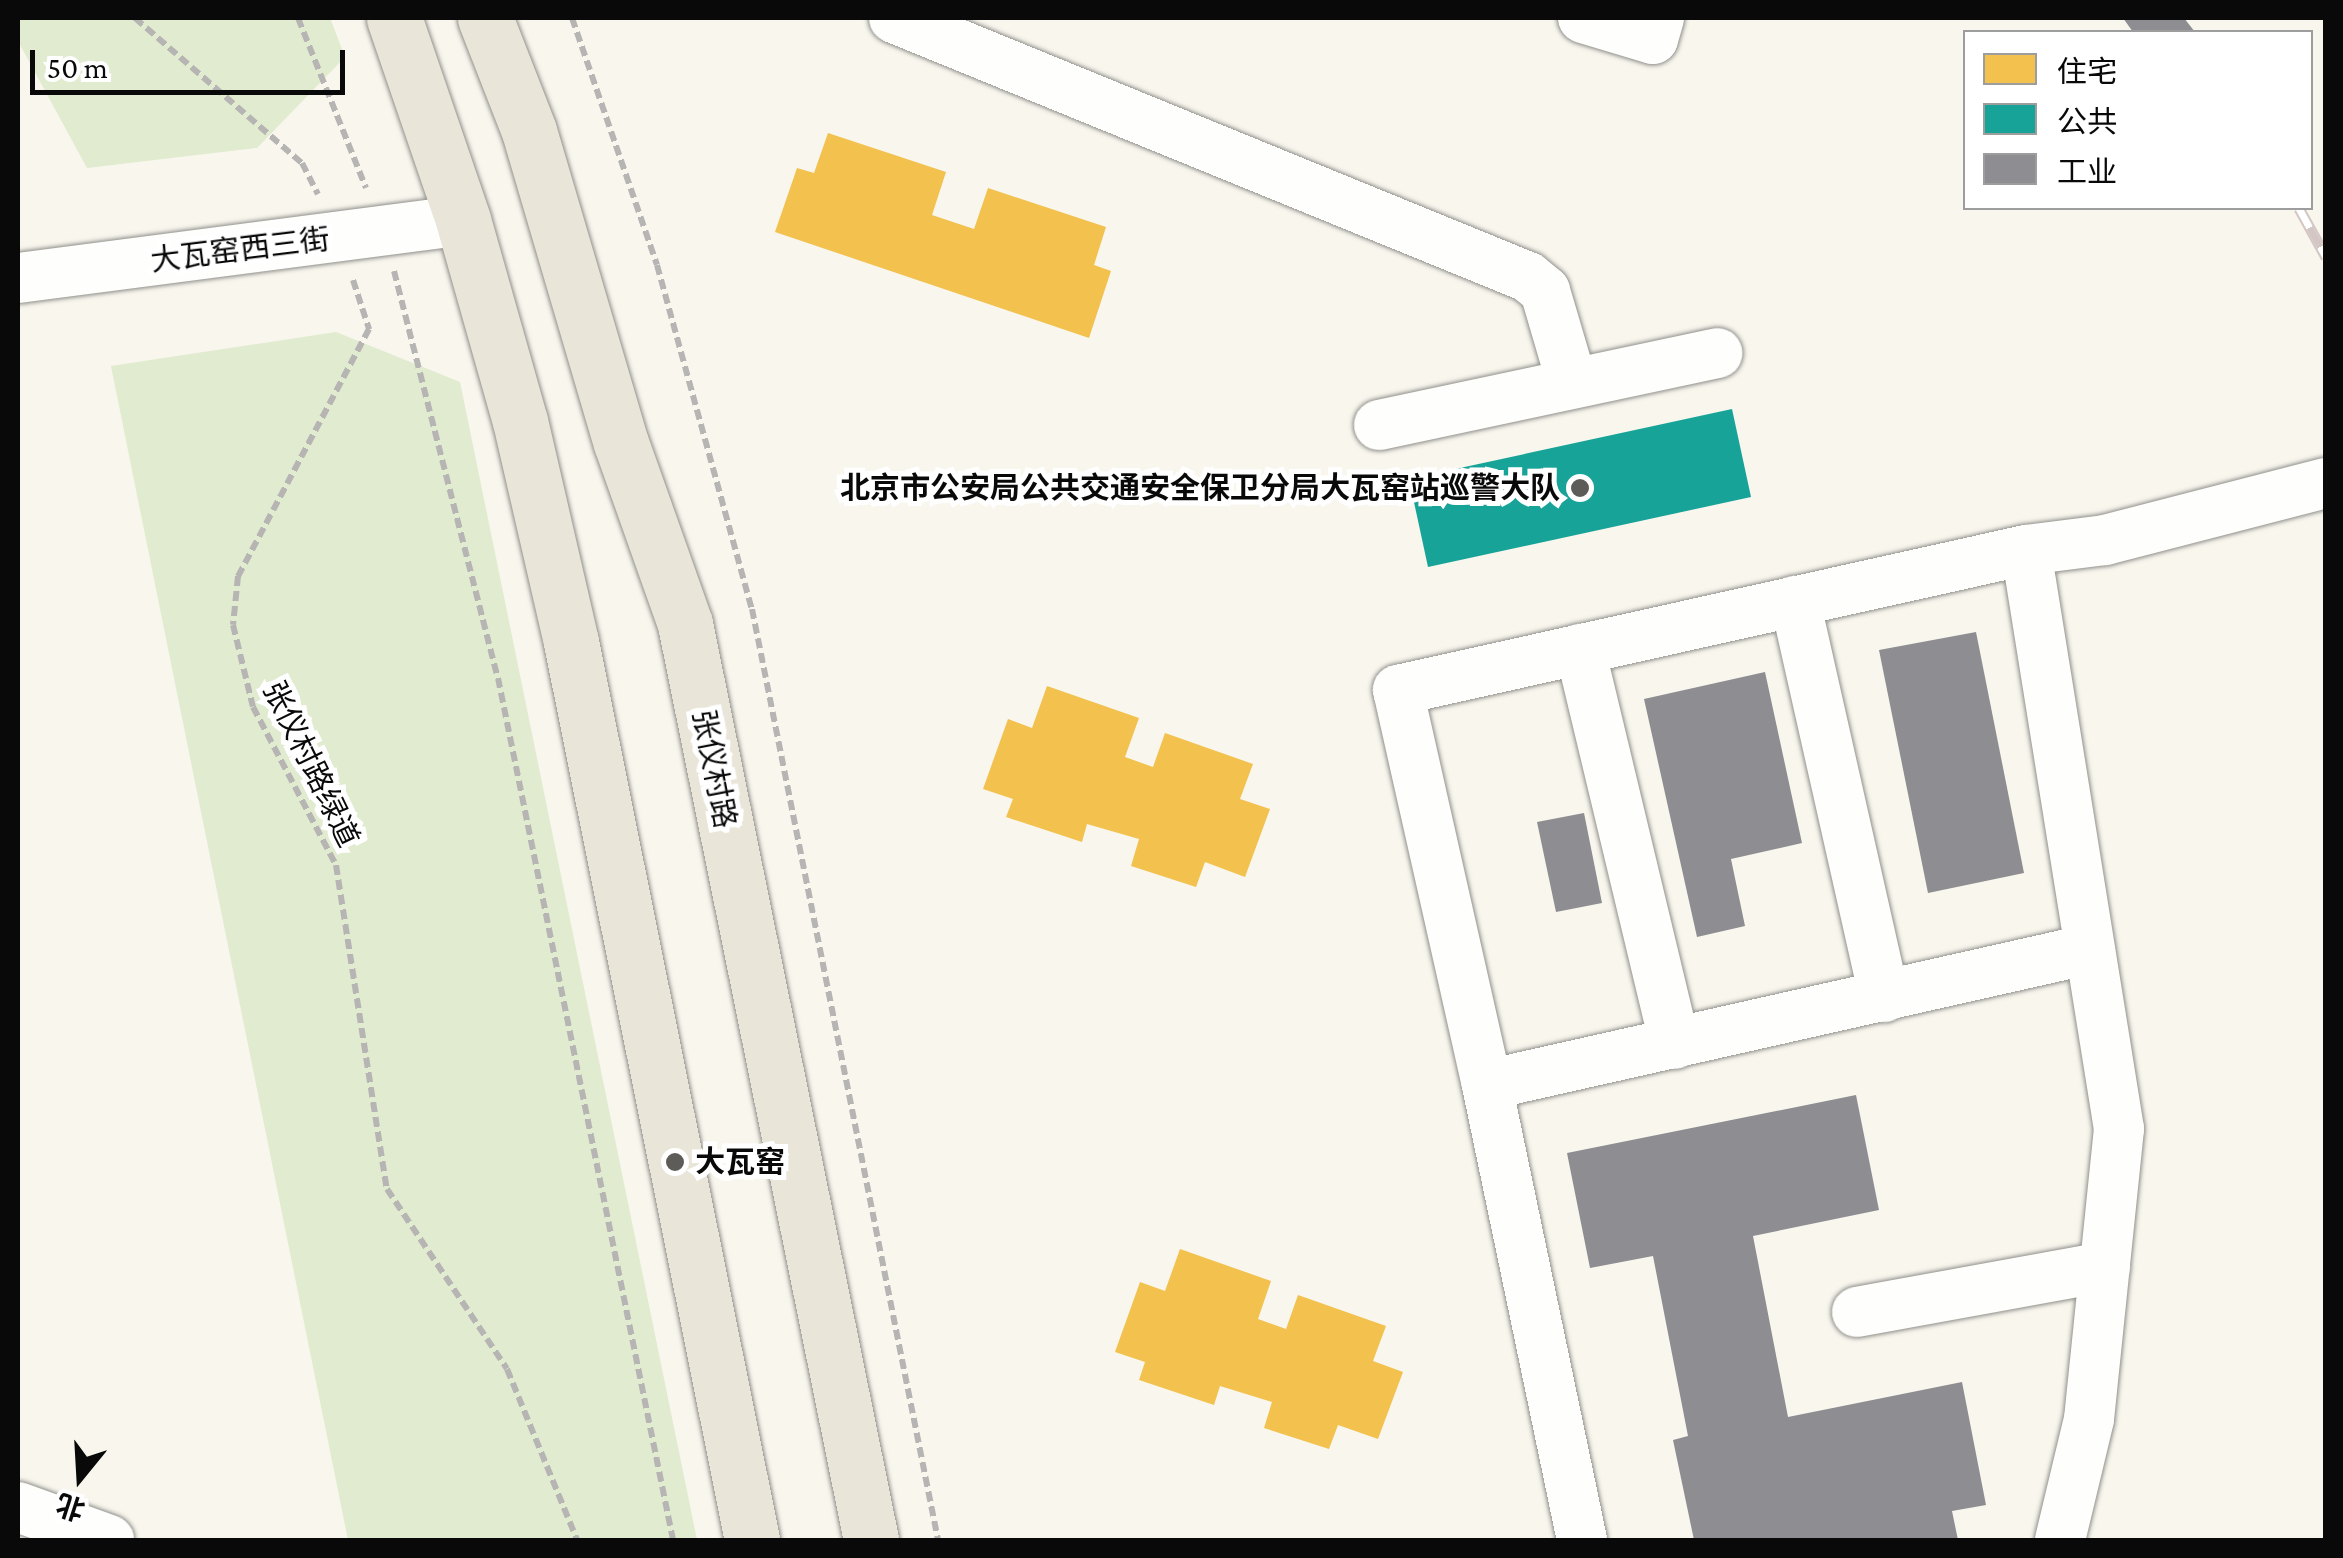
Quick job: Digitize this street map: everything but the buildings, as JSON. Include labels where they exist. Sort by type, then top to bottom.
[{"type":"main road","points":[[394,18],[462,220],[520,421],[571,642],[752,1540]]},
{"type":"main road","name":"张仪村路","points":[[485,18],[530,131],[622,443],[685,624],[872,1540]]},
{"type":"street","points":[[894,18],[1528,276],[1545,291],[1572,383]]},
{"type":"street","points":[[1583,18],[1653,39],[1659,18]]},
{"type":"street","name":"大瓦窑西三街","points":[[18,278],[462,220]]},
{"type":"street","points":[[1379,425],[1717,353]]},
{"type":"street","points":[[1582,1540],[1398,690],[2026,550],[2105,540],[2326,483]]},
{"type":"street","points":[[2026,550],[2118,1128],[2089,1419],[2060,1540]]},
{"type":"street","points":[[1796,602],[1884,997]]},
{"type":"street","points":[[1580,650],[1675,1044]]},
{"type":"street","points":[[1486,1086],[2090,949]]},
{"type":"street","points":[[1858,1312],[2105,1266]]},
{"type":"street","points":[[18,1507],[109,1540]]},
{"type":"path","name":"张仪村路绿道","points":[[135,18],[302,162],[362,236],[370,329],[238,576],[233,625],[253,707],[336,865],[387,1189],[508,1368],[577,1540]]},
{"type":"path","points":[[298,18],[498,678],[673,1540]]},
{"type":"path","points":[[572,18],[657,265],[752,609],[938,1540]]},
{"type":"green space","points":[[18,18],[330,18],[345,57],[257,148],[87,168],[18,41]]},
{"type":"green space","points":[[336,332],[460,382],[697,1540],[348,1540],[111,366]]},
{"type":"railway","points":[[2300,210],[2326,257]]},
{"type":"place","name":"北京市公安局公共交通安全保卫分局大瓦窑站巡警大队","points":[[1580,488]]},
{"type":"place","name":"大瓦窑","points":[[675,1162]]}]
